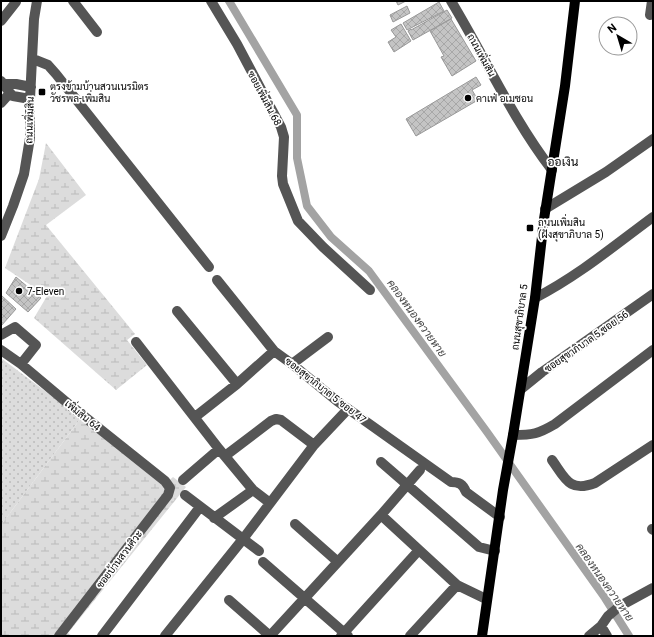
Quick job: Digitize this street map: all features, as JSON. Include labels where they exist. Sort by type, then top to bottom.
[{"type":"main road","name":"ถนนสุขาภิบาล 5","points":[[482,636],[486,599],[495,552],[535,298],[545,209],[565,86],[575,1]]},
{"type":"street","name":"ถนนเพิ่มสิน","points":[[1,236],[24,174],[30,138],[30,99],[34,19],[37,1]]},
{"type":"street","points":[[72,1],[97,32]]},
{"type":"street","name":"ซอยเพิ่มสิน 68","points":[[211,1],[237,44],[281,127],[284,137],[283,180],[298,221],[323,247],[370,290]]},
{"type":"street","name":"ถนนเพิ่มสิน","points":[[451,1],[538,152],[552,170]]},
{"type":"street","points":[[650,15],[652,1]]},
{"type":"street","points":[[1,21],[16,2]]},
{"type":"street","points":[[33,59],[48,65],[56,74],[208,267]]},
{"type":"street","points":[[2,82],[31,87]]},
{"type":"street","points":[[2,82],[13,96],[30,99]]},
{"type":"street","points":[[1,103],[10,93]]},
{"type":"street","points":[[545,209],[606,172],[653,139]]},
{"type":"street","points":[[535,298],[553,289],[653,217]]},
{"type":"street","name":"ซอยสุขาภิบาล 5 ซอย 47","points":[[217,280],[274,351],[348,409],[452,482],[458,482],[464,487],[466,492],[500,517]]},
{"type":"street","name":"ซอยสุขาภิบาล 5 ซอย 56","points":[[521,389],[560,359],[653,294]]},
{"type":"street","points":[[177,311],[237,384]]},
{"type":"street","points":[[1,335],[16,327],[36,345],[21,364]]},
{"type":"street","points":[[292,364],[328,337]]},
{"type":"street","points":[[136,342],[222,453],[253,490],[270,503]]},
{"type":"street","name":"เพิ่มสิน 64","points":[[1,350],[21,364],[71,406],[166,481]]},
{"type":"street","points":[[513,435],[532,435],[542,432],[555,424],[653,350]]},
{"type":"street","points":[[195,417],[237,384],[274,351]]},
{"type":"street","points":[[165,636],[243,539],[314,445],[348,409]]},
{"type":"street","points":[[183,480],[276,419],[282,420],[314,445]]},
{"type":"street","points":[[552,460],[567,481],[572,485],[582,486],[595,483],[653,446]]},
{"type":"street","points":[[381,462],[479,547],[495,552]]},
{"type":"street","points":[[229,600],[270,636],[381,515],[420,470]]},
{"type":"street","name":"ซอยบ้านสวนศิวะ","points":[[59,636],[168,495],[170,488],[166,481]]},
{"type":"street","points":[[214,518],[253,490]]},
{"type":"street","points":[[185,495],[259,551]]},
{"type":"street","points":[[102,636],[200,507]]},
{"type":"street","points":[[381,515],[457,585],[486,599]]},
{"type":"street","points":[[295,524],[338,562]]},
{"type":"street","points":[[263,562],[344,635],[419,550]]},
{"type":"street","points":[[410,636],[457,585]]},
{"type":"street","points":[[588,636],[620,606],[653,588]]},
{"type":"street","points":[[600,626],[607,636]]},
{"type":"green space","points":[[46,143],[86,195],[46,225],[135,334],[127,340],[147,365],[116,390],[34,318],[47,296],[5,268],[39,179]]},
{"type":"green space","points":[[1,358],[81,418],[1,525]]},
{"type":"green space","points":[[81,418],[164,485],[173,477],[186,487],[68,633],[72,636],[1,636],[1,525]]},
{"type":"building","points":[[396,1],[406,1],[398,5]]},
{"type":"building","points":[[439,2],[444,11],[407,30],[403,23]]},
{"type":"building","points":[[407,6],[410,13],[393,22],[390,15]]},
{"type":"building","points":[[447,10],[452,18],[413,40],[408,31]]},
{"type":"building","points":[[451,19],[476,61],[452,76],[441,57],[444,56],[430,31]]},
{"type":"building","points":[[401,24],[411,41],[394,52],[388,42],[396,37],[391,30]]},
{"type":"building","points":[[476,77],[481,85],[472,90],[478,100],[416,136],[406,119]]},
{"type":"building","points":[[16,277],[41,298],[28,312],[6,293]]},
{"type":"building","points":[[1,295],[16,309],[1,326]]},
{"type":"waterway","name":"คลองหนองควายหาย","points":[[229,1],[297,115],[297,158],[307,206],[331,237],[369,271],[487,432],[605,598],[629,636]]},
{"type":"place","name":"ตรงข้ามบ้านสวนเนรมิตร วัชรพล-เพิ่มสิน","points":[[42,92]]},
{"type":"place","name":"คาเฟ่ อเมซอน","points":[[468,98]]},
{"type":"place","name":"ถนนเพิ่มสิน (ฝั่งสุขาภิบาล 5)","points":[[530,228]]},
{"type":"place","name":"7-Eleven","points":[[19,291]]},
{"type":"district","name":"ออเงิน","points":[[563,162]]}]
